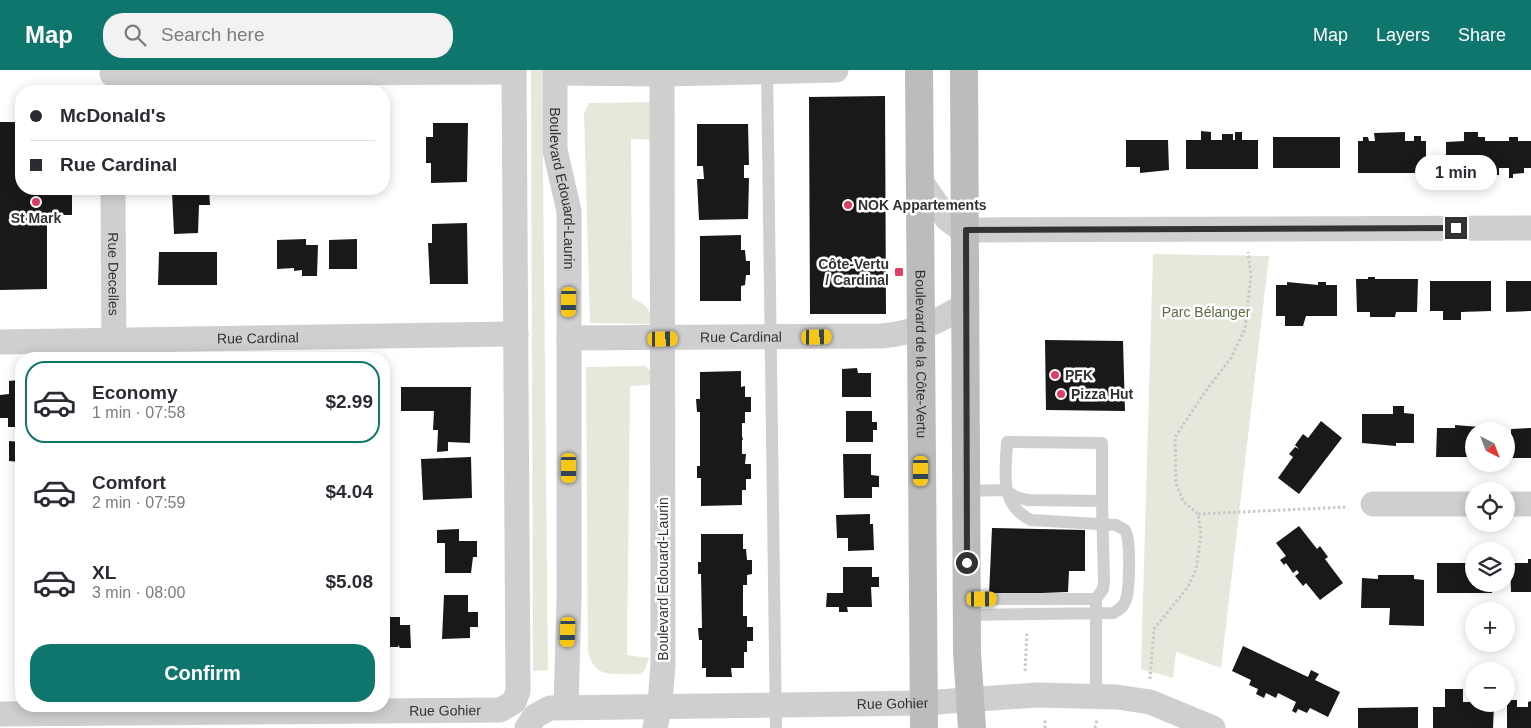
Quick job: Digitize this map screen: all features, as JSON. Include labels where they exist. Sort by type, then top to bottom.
[{"type":"main road","name":"Boulevard de la Côte-Vertu","points":[[919,70],[924,715]]},
{"type":"main road","points":[[964,70],[967,607],[972,728]]},
{"type":"street","points":[[555,71],[836,70]]},
{"type":"street","points":[[112,78],[514,71],[516,334]]},
{"type":"street","name":"Boulevard Edouard-Laurin","points":[[555,71],[555,150],[569,211],[569,580],[566,707]]},
{"type":"street","name":"Boulevard Edouard-Laurin","points":[[657,716],[663,664],[662,72]]},
{"type":"street","points":[[920,180],[947,219],[958,229],[966,230],[1531,228]]},
{"type":"street","name":"Rue Decelles","points":[[113,195],[115,349]]},
{"type":"street","name":"Rue Cardinal","points":[[569,338],[663,339],[882,336],[920,329],[943,319],[966,304]]},
{"type":"street","name":"Rue Cardinal","points":[[0,342],[115,349],[516,334]]},
{"type":"street","name":"Rue Gohier","points":[[390,709],[507,706],[518,691],[516,334]]},
{"type":"street","points":[[1373,504],[1465,504]]},
{"type":"street","points":[[1515,504],[1531,504]]},
{"type":"street","name":"Rue Gohier","points":[[566,707],[657,716],[924,715],[970,699],[1036,695],[1097,708],[1116,697],[1150,702],[1213,728]]},
{"type":"street","points":[[527,728],[539,712],[550,708],[566,707]]},
{"type":"street","name":"Rue Gohier","points":[[0,714],[115,716],[272,712]]},
{"type":"lane","points":[[767,71],[775,716]]},
{"type":"lane","points":[[967,607],[1096,614],[1107,614],[1119,610],[1128,596],[1127,534],[1116,525],[1103,522],[1031,520],[1020,512],[1005,490],[1007,442],[1102,442],[1102,501],[1103,522],[1104,582],[1103,589],[1096,599],[1096,614],[1097,708]]},
{"type":"lane","points":[[966,490],[1005,490],[1016,497],[1028,500],[1102,501]]},
{"type":"lane","points":[[967,607],[1096,599]]},
{"type":"path","points":[[1150,677],[1154,629],[1188,587],[1196,569],[1201,535],[1198,514],[1183,501],[1176,483],[1175,437],[1205,392],[1231,358],[1245,329],[1251,276],[1248,246]]},
{"type":"path","points":[[1198,514],[1348,507]]},
{"type":"path","points":[[1025,671],[1027,642]]},
{"type":"path","points":[[1095,728],[1097,708]]},
{"type":"path","points":[[1045,720],[1045,728]]},
{"type":"green space","points":[[531,70],[542,70],[548,670],[533,671]]},
{"type":"green space","points":[[655,102],[655,140],[631,139],[632,298],[646,307],[650,313],[651,321],[650,324],[590,323],[584,113],[589,103]]},
{"type":"green space","name":"Parc Bélanger","points":[[1153,254],[1269,256],[1221,668],[1176,652],[1173,678],[1141,669]]},
{"type":"green space","points":[[645,366],[650,370],[653,379],[649,385],[630,386],[627,655],[649,658],[645,670],[641,673],[613,674],[602,672],[598,669],[588,652],[586,367]]},
{"type":"building","name":"NOK Appartements","points":[[885,96],[886,314],[810,314],[809,97]]},
{"type":"building","name":"St Mark","points":[[0,122],[15,122],[15,195],[72,195],[72,215],[47,215],[47,289],[0,290]]},
{"type":"building","points":[[433,123],[468,123],[467,182],[431,183],[431,163],[426,163],[426,137],[433,137]]},
{"type":"building","points":[[697,124],[748,124],[749,165],[744,165],[744,178],[749,178],[748,219],[699,220],[697,179],[704,179],[703,166],[697,166]]},
{"type":"building","points":[[1201,131],[1211,132],[1211,140],[1222,140],[1222,134],[1233,134],[1233,140],[1235,140],[1235,132],[1242,132],[1242,140],[1258,140],[1258,169],[1186,169],[1186,140],[1201,140]]},
{"type":"building","points":[[1405,132],[1405,141],[1414,141],[1414,136],[1421,136],[1421,141],[1426,141],[1426,173],[1358,173],[1358,141],[1363,141],[1363,137],[1368,137],[1369,141],[1375,141],[1374,133]]},
{"type":"building","points":[[1464,132],[1478,132],[1478,137],[1485,137],[1485,141],[1509,141],[1509,137],[1518,137],[1518,141],[1531,141],[1531,168],[1524,168],[1524,173],[1513,174],[1513,178],[1509,178],[1509,168],[1499,168],[1499,175],[1478,175],[1478,178],[1473,178],[1473,173],[1462,173],[1462,168],[1446,168],[1446,142],[1464,141]]},
{"type":"building","points":[[1273,137],[1340,137],[1340,168],[1273,168]]},
{"type":"building","points":[[1126,140],[1168,140],[1169,170],[1140,173],[1140,167],[1126,167]]},
{"type":"building","points":[[172,195],[209,195],[210,205],[199,205],[198,233],[174,234]]},
{"type":"building","points":[[467,223],[468,284],[430,284],[428,243],[432,243],[432,224]]},
{"type":"building","points":[[741,235],[741,250],[745,250],[746,261],[750,261],[750,275],[746,275],[745,285],[741,286],[741,301],[700,301],[700,236]]},
{"type":"building","points":[[306,239],[306,245],[318,245],[317,276],[302,276],[302,270],[294,271],[294,268],[277,269],[277,240]]},
{"type":"building","points":[[357,239],[357,269],[329,269],[329,240]]},
{"type":"building","points":[[159,252],[217,252],[217,285],[158,285]]},
{"type":"building","points":[[1368,277],[1375,277],[1375,279],[1418,279],[1417,312],[1396,312],[1395,317],[1370,317],[1370,312],[1357,312],[1356,279],[1368,279]]},
{"type":"building","points":[[1430,281],[1491,281],[1491,311],[1461,312],[1461,320],[1443,320],[1443,311],[1430,311]]},
{"type":"building","points":[[1506,281],[1531,281],[1531,311],[1506,312]]},
{"type":"building","points":[[1287,282],[1318,285],[1318,282],[1326,282],[1326,285],[1337,285],[1337,316],[1306,316],[1303,326],[1285,326],[1285,316],[1276,316],[1276,285],[1287,285]]},
{"type":"building","points":[[1045,340],[1123,341],[1125,411],[1046,410]]},
{"type":"building","points":[[857,368],[858,373],[871,373],[871,397],[842,397],[842,369]]},
{"type":"building","points":[[741,371],[741,387],[745,386],[745,397],[751,397],[751,412],[745,412],[745,423],[742,423],[742,454],[746,454],[745,464],[751,464],[751,479],[746,479],[746,490],[742,490],[742,505],[701,506],[701,478],[697,478],[697,466],[700,466],[700,412],[697,412],[696,399],[700,399],[700,372]]},
{"type":"building","points":[[15,380],[15,427],[8,427],[8,418],[0,418],[0,395],[9,394],[9,381]]},
{"type":"building","points":[[401,387],[471,387],[470,443],[448,442],[448,451],[437,452],[438,430],[433,430],[434,411],[401,411]]},
{"type":"building","points":[[1393,406],[1404,406],[1404,413],[1414,414],[1414,443],[1396,443],[1396,446],[1362,443],[1362,414],[1393,414]]},
{"type":"building","points":[[846,411],[872,411],[872,422],[877,422],[877,430],[873,430],[873,442],[846,442]]},
{"type":"building","points":[[1321,421],[1342,438],[1299,494],[1278,478],[1293,457],[1289,454],[1295,447],[1299,449],[1295,445],[1303,434],[1308,438]]},
{"type":"building","points":[[1455,425],[1465,426],[1465,457],[1436,457],[1437,428],[1455,428]]},
{"type":"building","points":[[1531,428],[1531,458],[1515,458],[1515,429]]},
{"type":"building","points":[[9,441],[15,442],[15,462],[9,461]]},
{"type":"building","points":[[843,454],[871,454],[871,475],[879,476],[879,487],[872,487],[872,498],[844,498]]},
{"type":"building","points":[[471,457],[472,498],[423,500],[421,459]]},
{"type":"building","points":[[870,514],[870,524],[873,524],[874,550],[848,551],[848,538],[837,538],[836,515]]},
{"type":"building","points":[[1299,526],[1317,549],[1320,546],[1328,557],[1325,559],[1343,583],[1320,600],[1306,583],[1303,586],[1295,576],[1299,573],[1297,570],[1293,573],[1286,563],[1284,565],[1280,560],[1286,556],[1276,543]]},
{"type":"building","points":[[992,528],[1085,530],[1085,571],[1069,571],[1068,592],[989,595]]},
{"type":"building","points":[[459,529],[459,541],[477,541],[477,557],[473,557],[471,573],[445,573],[445,543],[437,543],[437,530]]},
{"type":"building","points":[[701,534],[743,534],[743,549],[746,549],[747,560],[752,560],[752,574],[747,575],[747,585],[743,585],[743,616],[747,616],[747,627],[753,627],[753,641],[747,641],[747,652],[744,652],[744,668],[731,668],[732,677],[706,677],[706,668],[702,668],[702,640],[699,640],[698,628],[702,628],[701,574],[698,574],[698,562],[701,562]]},
{"type":"building","points":[[1528,559],[1531,559],[1531,592],[1515,592],[1515,563],[1528,563]]},
{"type":"building","points":[[1437,563],[1465,563],[1465,592],[1492,592],[1492,593],[1437,593]]},
{"type":"building","points":[[843,567],[872,567],[872,577],[879,577],[879,587],[871,587],[872,607],[847,607],[848,612],[839,612],[839,607],[826,607],[827,593],[843,593]]},
{"type":"building","points":[[1378,575],[1414,575],[1414,579],[1424,580],[1424,626],[1389,625],[1390,608],[1361,608],[1362,578],[1378,579]]},
{"type":"building","points":[[444,595],[468,595],[468,612],[478,612],[478,627],[470,627],[470,638],[442,639]]},
{"type":"building","points":[[390,617],[400,617],[400,625],[410,625],[411,648],[400,648],[398,645],[398,647],[390,647]]},
{"type":"building","points":[[1243,646],[1308,677],[1311,670],[1319,674],[1315,680],[1340,692],[1328,717],[1310,708],[1307,713],[1298,709],[1296,713],[1292,711],[1296,702],[1278,693],[1276,698],[1266,693],[1264,698],[1256,694],[1258,689],[1249,685],[1251,680],[1232,671]]},
{"type":"building","points":[[1445,689],[1463,689],[1465,712],[1494,712],[1493,728],[1433,728],[1433,707],[1445,707]]},
{"type":"building","points":[[1515,700],[1517,700],[1517,707],[1528,707],[1528,702],[1531,701],[1531,728],[1507,728],[1507,712],[1515,712]]},
{"type":"building","points":[[1418,707],[1418,728],[1358,728],[1358,708]]},
{"type":"place","name":"St Mark","points":[[36,202]]},
{"type":"place","name":"NOK Appartements","points":[[848,205]]},
{"type":"place","name":"Côte-Vertu / Cardinal","points":[[899,272]]},
{"type":"place","name":"PFK","points":[[1055,375]]},
{"type":"place","name":"Pizza Hut","points":[[1061,394]]},
{"type":"route","points":[[967,563],[966,230],[1456,228]]}]
